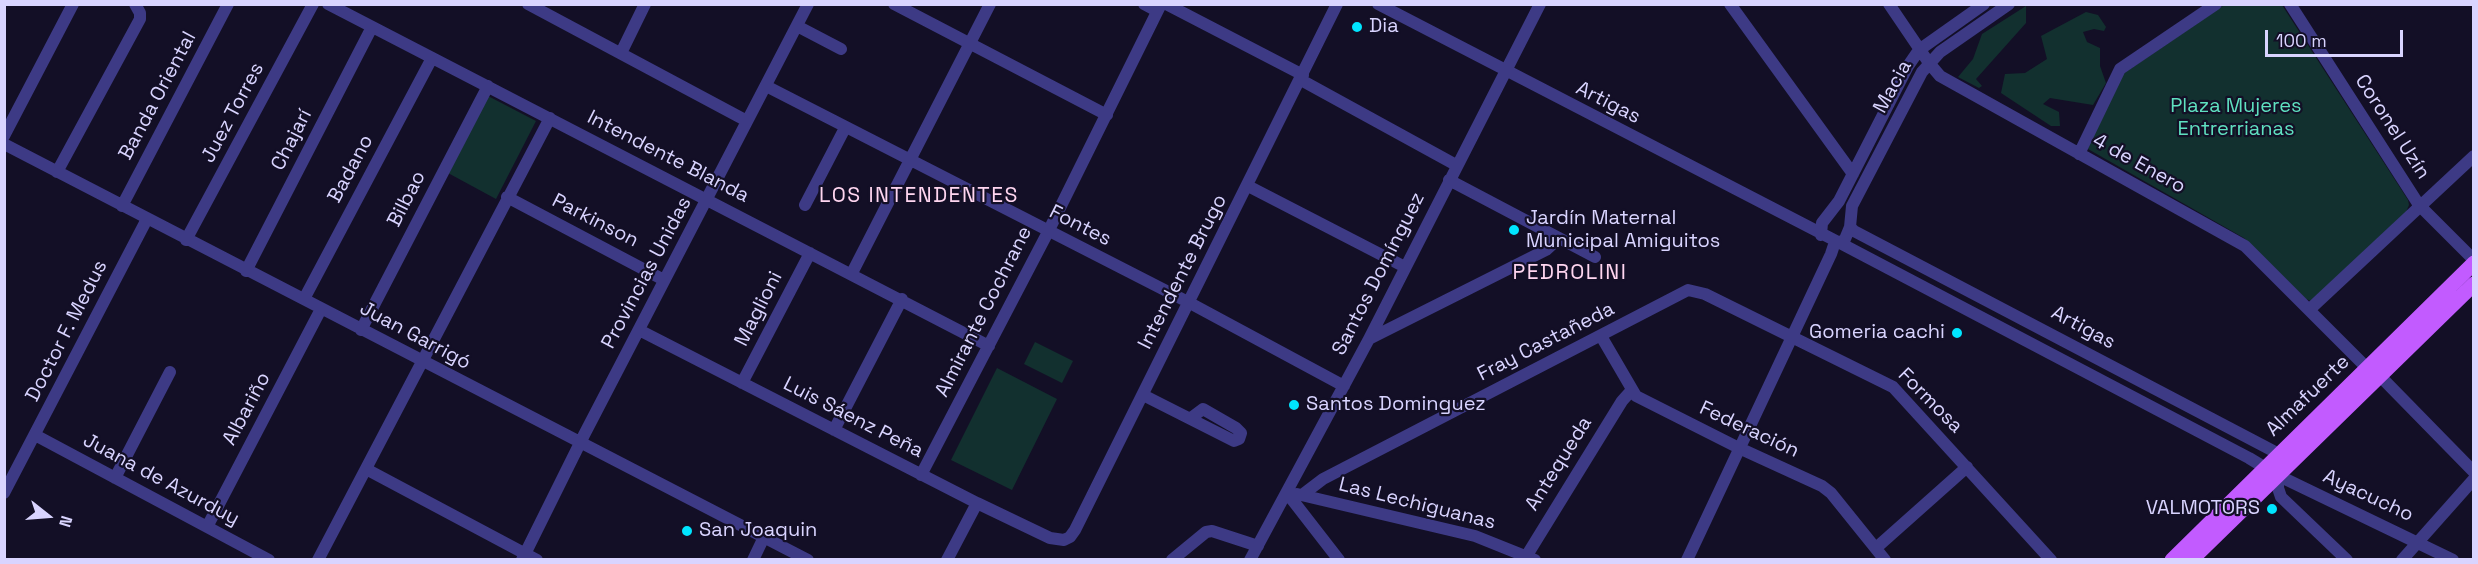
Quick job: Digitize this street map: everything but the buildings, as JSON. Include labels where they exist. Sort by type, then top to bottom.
[{"type":"main road","name":"Almafuerte","points":[[2172,560],[2271,472],[2373,372],[2474,262]]},
{"type":"main road","name":"Almafuerte","points":[[2191,560],[2271,472],[2279,453],[2474,284]]},
{"type":"street","points":[[4,136],[73,4]]},
{"type":"street","points":[[57,172],[140,19],[141,13],[135,4]]},
{"type":"street","name":"Banda Oriental","points":[[122,206],[228,4]]},
{"type":"street","name":"Juez Torres","points":[[186,240],[313,4]]},
{"type":"street","points":[[528,4],[747,121]]},
{"type":"street","points":[[621,52],[645,4]]},
{"type":"street","name":"Provincias Unidas","points":[[524,556],[808,4]]},
{"type":"street","points":[[894,4],[1107,115]]},
{"type":"street","points":[[852,273],[990,4]]},
{"type":"street","points":[[1144,4],[1162,7],[1302,77],[1456,165]]},
{"type":"street","name":"Intendente Brugo","points":[[1050,538],[1064,540],[1070,537],[1248,186],[1337,4]]},
{"type":"street","name":"Artigas","points":[[1378,4],[1821,235]]},
{"type":"street","name":"Santos Domínguez","points":[[1250,560],[1369,339],[1540,4]]},
{"type":"street","points":[[1730,4],[1853,174]]},
{"type":"street","name":"4 de Enero","points":[[1889,4],[1929,63],[1941,76],[2245,246],[2474,472]]},
{"type":"street","name":"Macia","points":[[1831,210],[1839,201],[1908,66],[1920,50],[1984,4]]},
{"type":"street","name":"Macia","points":[[1850,223],[1850,211],[1857,196],[1917,80],[1929,63],[1940,52],[2008,4]]},
{"type":"street","points":[[2079,154],[2120,69],[2216,4]]},
{"type":"street","name":"Coronel Uzín","points":[[2290,4],[2419,205],[2474,262]]},
{"type":"street","name":"Intendente Blanda","points":[[334,6],[989,346]]},
{"type":"street","name":"Almirante Cochrane","points":[[921,475],[1162,7]]},
{"type":"street","points":[[797,26],[841,49]]},
{"type":"street","name":"Chajarí","points":[[246,271],[372,27]]},
{"type":"street","name":"Badano","points":[[303,299],[432,58]]},
{"type":"street","name":"Bilbao","points":[[361,330],[488,86]]},
{"type":"street","name":"Fontes","points":[[766,86],[1188,302],[1344,386]]},
{"type":"street","points":[[318,560],[550,118]]},
{"type":"street","points":[[805,205],[845,128]]},
{"type":"street","name":"Juan Garrigó","points":[[4,144],[808,560]]},
{"type":"street","points":[[2309,310],[2474,156]]},
{"type":"street","points":[[1449,180],[1595,257]]},
{"type":"street","points":[[1248,186],[1405,267]]},
{"type":"street","name":"Parkinson","points":[[507,197],[664,280]]},
{"type":"street","points":[[1687,560],[1838,243],[1845,239],[1850,223],[1839,212],[1831,210],[1821,223],[1821,235],[1838,243]]},
{"type":"street","name":"Doctor F. Medus","points":[[4,493],[147,219]]},
{"type":"street","name":"Artigas","points":[[1850,223],[1854,231],[2279,453]]},
{"type":"street","points":[[1369,339],[1546,250],[1559,238]]},
{"type":"street","name":"Artigas","points":[[1838,243],[2249,458],[2271,472]]},
{"type":"street","name":"Maglioni","points":[[742,383],[810,253]]},
{"type":"street","name":"Formosa","points":[[1682,292],[1688,290],[1705,294],[1893,387],[2051,560]]},
{"type":"street","name":"Fray Castañeda","points":[[1302,495],[1323,479],[1682,292]]},
{"type":"street","points":[[834,430],[902,299]]},
{"type":"street","name":"Albariño","points":[[207,527],[321,309]]},
{"type":"street","name":"Luis Sáenz Peña","points":[[639,330],[921,475],[1050,538]]},
{"type":"street","name":"Federación","points":[[1601,336],[1631,391],[1643,401],[1822,486],[1831,493],[1885,560]]},
{"type":"street","points":[[115,478],[170,372]]},
{"type":"street","name":"Antequeda","points":[[1528,558],[1622,401],[1631,391]]},
{"type":"street","points":[[1143,395],[1191,418]]},
{"type":"street","name":"Juana de Azurduy","points":[[35,435],[269,560]]},
{"type":"street","points":[[1876,548],[1967,468]]},
{"type":"street","points":[[366,469],[524,556],[537,560]]},
{"type":"street","points":[[2271,472],[2289,507],[2347,560]]},
{"type":"street","name":"Ayacucho","points":[[2271,472],[2419,541],[2453,560]]},
{"type":"street","points":[[2402,560],[2474,479]]},
{"type":"street","points":[[1287,493],[1340,560]]},
{"type":"street","name":"Las Lechiguanas","points":[[1287,493],[1475,536],[1528,558]]},
{"type":"street","points":[[947,560],[977,503]]},
{"type":"street","points":[[1172,560],[1206,532],[1212,531],[1258,546]]},
{"type":"street","points":[[753,560],[765,537]]},
{"type":"green space","name":"Plaza Mujeres Entrerrianas","points":[[2224,5],[2282,5],[2408,200],[2409,205],[2406,212],[2311,301],[2306,299],[2244,238],[2088,149],[2089,141],[2120,76]]},
{"type":"green space","points":[[2026,6],[2026,23],[1976,79],[1982,86],[1979,88],[1958,77],[1973,59],[1982,34]]},
{"type":"green space","points":[[2086,12],[2098,15],[2106,27],[2104,31],[2094,29],[2083,32],[2087,42],[2100,48],[2100,66],[2106,83],[2093,105],[2050,98],[2043,104],[2059,112],[2060,126],[2051,126],[2001,93],[2005,74],[2025,73],[2047,59],[2041,36]]},
{"type":"green space","points":[[488,96],[536,121],[496,199],[448,173]]},
{"type":"green space","points":[[1035,342],[1073,361],[1062,383],[1024,364]]},
{"type":"green space","points":[[997,368],[1057,399],[1012,490],[951,460]]},
{"type":"place","name":"Dia","points":[[1357,27]]},
{"type":"place","name":"Jardín Maternal Municipal Amiguitos","points":[[1514,230]]},
{"type":"place","name":"Gomeria cachi","points":[[1957,333]]},
{"type":"place","name":"Santos Dominguez","points":[[1294,405]]},
{"type":"place","name":"VALMOTORS","points":[[2272,509]]},
{"type":"place","name":"San Joaquin","points":[[687,531]]},
{"type":"district","name":"LOS INTENDENTES","points":[[919,196]]},
{"type":"district","name":"PEDROLINI","points":[[1570,273]]}]
